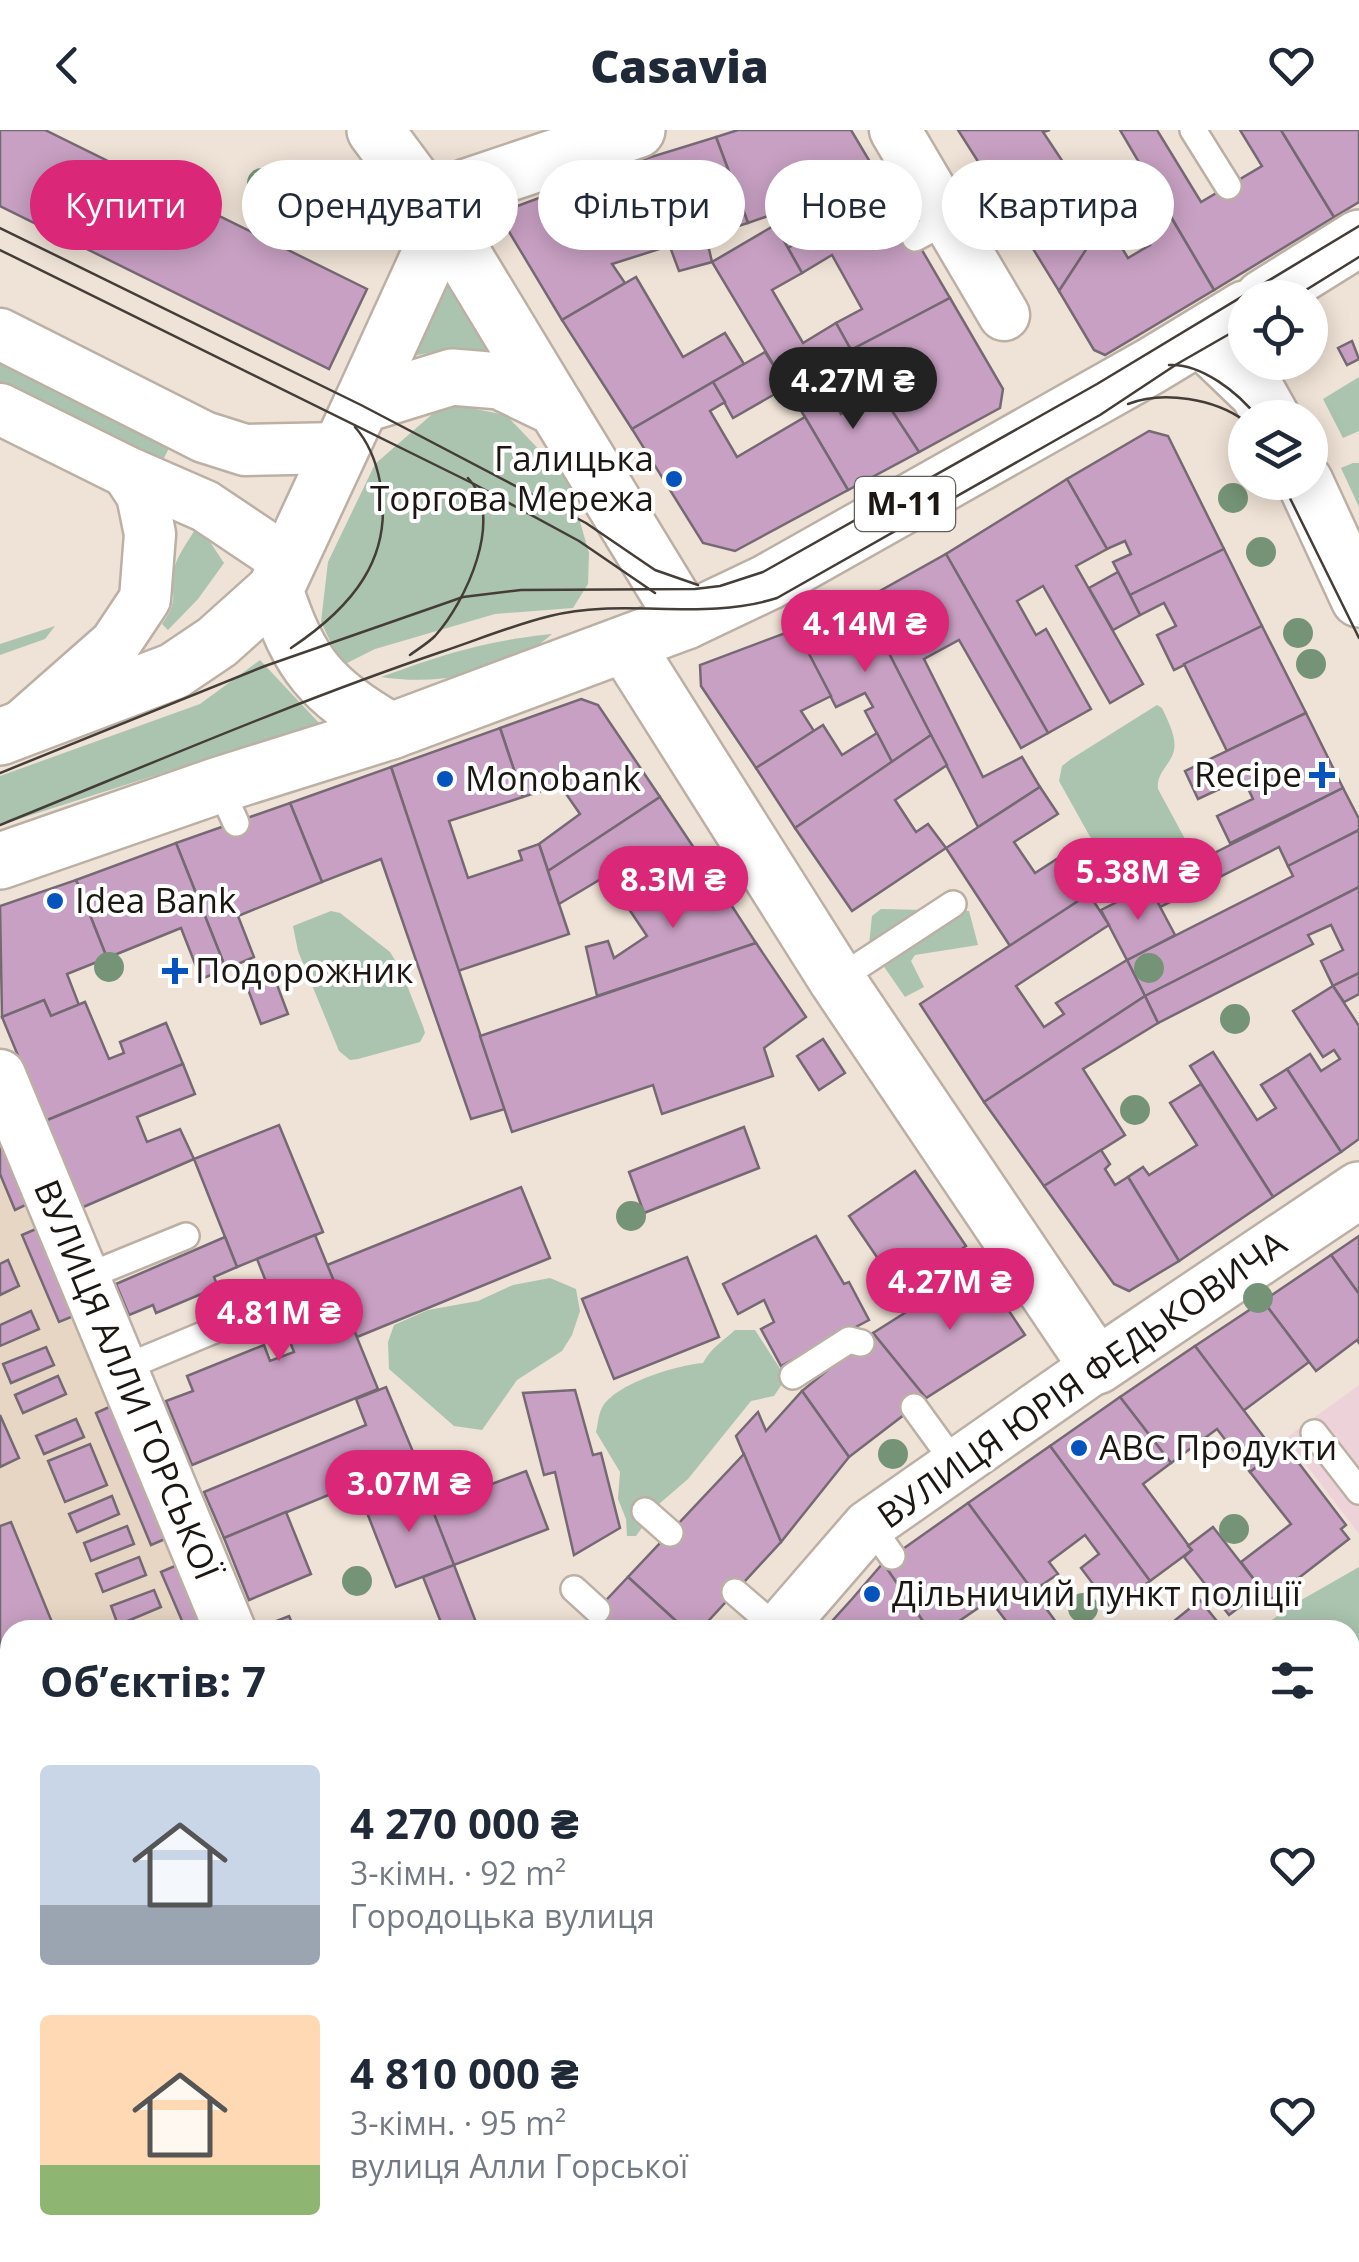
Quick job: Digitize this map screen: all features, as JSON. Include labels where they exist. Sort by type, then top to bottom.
[{"type":"main road","points":[[374,130],[397,160]]},
{"type":"main road","points":[[518,170],[637,130]]},
{"type":"main road","name":"М-11","points":[[1289,280],[1359,238]]},
{"type":"main road","points":[[8,734],[174,671],[216,642],[281,575],[432,250]]},
{"type":"main road","points":[[460,250],[686,621]]},
{"type":"main road","name":"М-11","points":[[0,861],[228,804],[390,730],[686,621],[768,582],[1228,316]]},
{"type":"main road","points":[[351,426],[452,377],[500,381],[556,408]]},
{"type":"main road","points":[[281,575],[290,635],[323,685],[390,730]]},
{"type":"main road","points":[[625,644],[837,980],[1097,1366]]},
{"type":"main road","name":"ВУЛИЦЯ ЮРІЯ ФЕДЬКОВИЧА","points":[[1097,1366],[1359,1190]]},
{"type":"street","points":[[895,130],[931,230],[1004,315]]},
{"type":"street","points":[[0,334],[204,436],[245,450],[351,426]]},
{"type":"street","points":[[0,409],[205,506],[281,575]]},
{"type":"street","points":[[8,734],[115,644],[146,599],[150,534],[142,495],[127,472]]},
{"type":"street","name":"ВУЛИЦЯ АЛЛИ ГОРСЬКОЇ","points":[[0,1075],[226,1620]]},
{"type":"street","name":"ВУЛИЦЯ ЮРІЯ ФЕДЬКОВИЧА","points":[[789,1620],[881,1540],[956,1465],[1097,1366]]},
{"type":"lane","points":[[1193,130],[1228,186]]},
{"type":"lane","points":[[1313,500],[1359,600]]},
{"type":"lane","points":[[837,980],[953,904]]},
{"type":"lane","points":[[83,1278],[186,1236]]},
{"type":"lane","points":[[121,1368],[258,1312]]},
{"type":"lane","points":[[793,1376],[849,1340],[861,1343]]},
{"type":"lane","points":[[914,1408],[956,1465]]},
{"type":"lane","points":[[1314,1433],[1359,1491]]},
{"type":"lane","points":[[645,1511],[670,1533]]},
{"type":"lane","points":[[574,1588],[597,1610]]},
{"type":"lane","points":[[735,1592],[767,1620]]},
{"type":"shaded area","points":[[0,1097],[215,1620],[0,1620]]},
{"type":"shaded area","points":[[1359,1385],[1359,1534],[1286,1438]]},
{"type":"green space","points":[[444,264],[501,354],[455,348],[407,357]]},
{"type":"green space","points":[[0,358],[172,442],[162,462],[0,383]]},
{"type":"green space","points":[[1359,377],[1359,431],[1343,438],[1328,409],[1328,400],[1323,399]]},
{"type":"green space","points":[[445,403],[506,415],[568,480],[589,553],[588,584],[573,608],[495,614],[375,649],[345,664],[321,622],[328,562],[375,464]]},
{"type":"green space","points":[[1359,463],[1359,507],[1341,468]]},
{"type":"green space","points":[[198,524],[224,563],[198,599],[168,630],[162,624],[172,606],[174,569]]},
{"type":"green space","points":[[55,626],[45,639],[0,655],[0,644]]},
{"type":"green space","points":[[552,634],[514,659],[471,674],[426,680],[381,677],[465,650]]},
{"type":"green space","points":[[260,660],[319,723],[0,825],[0,776],[200,704]]},
{"type":"green space","points":[[1157,705],[1169,723],[1175,745],[1159,778],[1158,789],[1185,839],[1176,850],[1120,875],[1103,860],[1059,781],[1062,766]]},
{"type":"green space","points":[[881,909],[969,911],[978,945],[915,955],[911,961],[924,987],[905,997],[869,945],[872,916]]},
{"type":"green space","points":[[331,911],[340,913],[390,952],[423,1026],[425,1033],[420,1042],[350,1060],[339,1051],[298,951],[293,926]]},
{"type":"green space","points":[[550,1278],[576,1289],[580,1311],[572,1335],[562,1351],[517,1380],[482,1430],[454,1426],[389,1369],[388,1342],[394,1325],[428,1310],[478,1301],[513,1285]]},
{"type":"green space","points":[[735,1330],[755,1330],[786,1378],[774,1396],[751,1401],[688,1479],[659,1504],[636,1536],[627,1536],[626,1519],[618,1499],[620,1472],[596,1432],[602,1408],[632,1384],[703,1363]]},
{"type":"green space","points":[[1359,1567],[1359,1620],[1272,1620]]},
{"type":"building","points":[[0,130],[45,130],[106,160],[30,160],[30,221],[0,206]]},
{"type":"building","points":[[738,130],[851,130],[869,160],[765,160],[765,217],[748,223],[745,160],[725,160],[716,137]]},
{"type":"building","points":[[958,130],[1050,130],[1043,132],[1062,160],[977,160]]},
{"type":"building","points":[[1120,130],[1157,130],[1201,202],[1262,166],[1240,130],[1281,130],[1334,217],[1214,290],[1174,222],[1174,160],[1138,160]]},
{"type":"building","points":[[1281,130],[1359,130],[1359,202],[1334,217]]},
{"type":"building","points":[[716,137],[725,160],[641,160]]},
{"type":"building","points":[[538,198],[538,250],[656,250],[612,264],[625,283],[562,320],[518,247],[518,206]]},
{"type":"building","points":[[222,217],[242,227],[242,250],[288,250],[367,289],[329,369],[89,250],[222,250]]},
{"type":"building","points":[[1174,222],[1214,290],[1105,355],[1094,350],[1059,291],[1086,250],[1123,250],[1128,258],[1142,250],[1174,250]]},
{"type":"building","points":[[765,231],[765,250],[789,250],[802,273],[772,290],[803,343],[836,323],[851,350],[787,387],[712,262],[732,250],[745,250],[745,243]]},
{"type":"building","points":[[671,250],[709,250],[712,262],[679,271]]},
{"type":"building","points":[[789,250],[922,250],[950,298],[851,350],[836,323],[862,309],[832,255],[802,273]]},
{"type":"building","points":[[1034,250],[1086,250],[1059,291]]},
{"type":"building","points":[[636,277],[683,357],[725,333],[744,364],[632,429],[562,320]]},
{"type":"building","points":[[950,298],[1003,389],[1000,408],[919,452],[879,391],[906,374],[897,362],[868,379],[851,350]]},
{"type":"building","points":[[1352,341],[1359,359],[1347,365],[1338,348]]},
{"type":"building","points":[[765,352],[787,387],[733,418],[713,382]]},
{"type":"building","points":[[815,370],[841,414],[879,391],[919,452],[848,490],[787,387]]},
{"type":"building","points":[[713,382],[725,402],[710,411],[737,457],[805,417],[848,490],[735,551],[703,543],[632,429]]},
{"type":"building","points":[[1149,431],[1168,436],[1224,549],[1130,595],[1113,562],[1131,554],[1125,541],[1107,549],[1067,479]]},
{"type":"building","points":[[1067,479],[1107,549],[1076,566],[1143,684],[1110,703],[1043,586],[1017,601],[1036,635],[1046,629],[1091,709],[1048,733],[946,554]]},
{"type":"building","points":[[1224,549],[1262,626],[1174,670],[1157,635],[1176,626],[1164,603],[1140,615],[1130,595]]},
{"type":"building","points":[[946,554],[1048,733],[1021,748],[959,640],[924,659],[983,777],[1022,757],[1040,787],[978,827],[862,601]]},
{"type":"building","points":[[1118,572],[1140,615],[1113,630],[1089,588]]},
{"type":"building","points":[[862,601],[931,735],[892,762],[865,711],[873,707],[865,693],[836,707],[796,629]]},
{"type":"building","points":[[1262,626],[1306,713],[1227,751],[1184,664]]},
{"type":"building","points":[[796,629],[831,696],[801,711],[814,731],[756,768],[701,686],[700,665]]},
{"type":"building","points":[[581,699],[598,705],[660,797],[548,871],[539,844],[580,814],[560,785],[523,797],[500,728]]},
{"type":"building","points":[[1306,713],[1343,788],[1230,843],[1217,816],[1253,799],[1243,778],[1198,799],[1185,771]]},
{"type":"building","points":[[823,725],[842,755],[877,733],[892,762],[795,828],[756,768]]},
{"type":"building","points":[[500,728],[523,797],[449,821],[468,878],[522,860],[519,851],[539,844],[569,934],[458,971],[391,767]]},
{"type":"building","points":[[931,735],[947,765],[895,800],[916,832],[928,824],[946,848],[852,911],[795,828]]},
{"type":"building","points":[[391,767],[505,1109],[471,1119],[381,859],[322,882],[290,803]]},
{"type":"building","points":[[1040,787],[1058,814],[1014,842],[1035,873],[1063,855],[1089,894],[1010,946],[946,848]]},
{"type":"building","points":[[1343,788],[1359,819],[1359,830],[1288,866],[1279,847],[1160,907],[1149,886]]},
{"type":"building","points":[[660,797],[700,857],[627,906],[606,876],[559,904],[548,871]]},
{"type":"building","points":[[290,803],[322,882],[238,916],[254,957],[226,969],[176,843]]},
{"type":"building","points":[[1359,830],[1359,887],[1145,996],[1127,960],[1293,876],[1288,866]]},
{"type":"building","points":[[176,843],[226,969],[201,979],[181,928],[107,958],[76,880]]},
{"type":"building","points":[[700,857],[756,943],[597,996],[586,947],[608,941],[614,958],[647,936],[627,906]]},
{"type":"building","points":[[76,880],[107,958],[67,974],[79,1005],[51,1016],[44,1000],[2,1017],[0,906]]},
{"type":"building","points":[[1149,886],[1175,935],[1127,960],[1101,910]]},
{"type":"building","points":[[1359,887],[1359,973],[1333,986],[1321,961],[1343,950],[1331,925],[1308,935],[1313,944],[1158,1023],[1145,996]]},
{"type":"building","points":[[1089,894],[1109,925],[1016,986],[1044,1027],[1064,1014],[1056,1003],[1127,960],[1145,996],[984,1102],[920,1004]]},
{"type":"building","points":[[756,943],[806,1017],[764,1048],[773,1076],[662,1114],[653,1085],[512,1132],[480,1036]]},
{"type":"building","points":[[270,966],[288,1014],[261,1024],[243,976]]},
{"type":"building","points":[[1359,973],[1359,994],[1344,1002],[1333,986]]},
{"type":"building","points":[[1333,986],[1359,1026],[1359,1139],[1341,1152],[1287,1069],[1310,1054],[1321,1071],[1340,1059],[1334,1050],[1323,1057],[1293,1011]]},
{"type":"building","points":[[1145,996],[1158,1023],[1083,1069],[1125,1135],[1044,1186],[984,1102]]},
{"type":"building","points":[[44,1000],[51,1016],[85,1002],[109,1059],[124,1053],[120,1042],[166,1023],[183,1064],[45,1121],[2,1017]]},
{"type":"building","points":[[823,1039],[845,1073],[819,1090],[797,1056]]},
{"type":"building","points":[[1213,1052],[1257,1120],[1276,1108],[1261,1085],[1287,1069],[1341,1152],[1273,1197],[1190,1066]]},
{"type":"building","points":[[183,1064],[195,1094],[137,1117],[147,1142],[180,1129],[194,1159],[81,1208],[45,1121]]},
{"type":"building","points":[[1201,1084],[1273,1197],[1179,1261],[1128,1177],[1143,1167],[1149,1175],[1197,1145],[1170,1103]]},
{"type":"building","points":[[279,1125],[323,1232],[237,1267],[194,1159]]},
{"type":"building","points":[[0,1126],[32,1202],[15,1210],[0,1174]]},
{"type":"building","points":[[744,1127],[759,1168],[644,1213],[629,1172]]},
{"type":"building","points":[[1101,1150],[1110,1164],[1105,1169],[1115,1185],[1128,1177],[1179,1261],[1129,1291],[1114,1284],[1044,1186]]},
{"type":"building","points":[[915,1171],[966,1246],[900,1291],[849,1216]]},
{"type":"building","points":[[521,1187],[550,1258],[357,1337],[327,1265]]},
{"type":"building","points":[[43,1226],[81,1313],[59,1322],[22,1235]]},
{"type":"building","points":[[315,1235],[378,1389],[192,1465],[166,1401],[193,1391],[187,1376],[264,1345],[270,1361],[294,1352],[257,1259]]},
{"type":"building","points":[[816,1236],[844,1284],[849,1282],[869,1320],[781,1366],[761,1329],[774,1322],[764,1300],[738,1314],[723,1284]]},
{"type":"building","points":[[1359,1236],[1359,1294],[1331,1255]]},
{"type":"building","points":[[225,1237],[237,1267],[214,1277],[218,1287],[156,1313],[153,1305],[129,1315],[116,1284]]},
{"type":"building","points":[[1331,1255],[1359,1294],[1359,1343],[1357,1340],[1316,1371],[1263,1301]]},
{"type":"building","points":[[687,1257],[719,1337],[614,1379],[582,1299]]},
{"type":"building","points":[[8,1260],[19,1286],[0,1295],[0,1264]]},
{"type":"building","points":[[979,1266],[1025,1335],[926,1398],[873,1333]]},
{"type":"building","points":[[1263,1301],[1309,1362],[1243,1411],[1195,1346]]},
{"type":"building","points":[[31,1311],[39,1329],[0,1346],[0,1325]]},
{"type":"building","points":[[873,1333],[926,1398],[849,1457],[802,1391]]},
{"type":"building","points":[[1195,1346],[1276,1453],[1250,1472],[1217,1429],[1171,1463],[1120,1397]]},
{"type":"building","points":[[46,1347],[54,1365],[11,1383],[3,1364]]},
{"type":"building","points":[[58,1376],[66,1394],[23,1413],[15,1395]]},
{"type":"building","points":[[386,1387],[416,1459],[224,1538],[204,1492],[366,1425],[356,1399]]},
{"type":"building","points":[[575,1390],[593,1455],[601,1453],[620,1528],[574,1555],[555,1472],[544,1475],[523,1393]]},
{"type":"building","points":[[802,1391],[849,1457],[781,1542],[736,1436],[758,1412],[766,1431]]},
{"type":"building","points":[[1120,1397],[1171,1463],[1143,1484],[1192,1550],[1150,1581],[1050,1446]]},
{"type":"building","points":[[116,1404],[172,1536],[151,1545],[96,1413]]},
{"type":"building","points":[[0,1415],[19,1458],[0,1467]]},
{"type":"building","points":[[76,1419],[84,1437],[44,1454],[36,1436]]},
{"type":"building","points":[[90,1444],[107,1485],[65,1502],[48,1461]]},
{"type":"building","points":[[1285,1445],[1346,1525],[1341,1529],[1349,1539],[1261,1607],[1253,1597],[1262,1590],[1241,1562],[1291,1524],[1250,1472]]},
{"type":"building","points":[[1050,1446],[1150,1581],[1112,1609],[1081,1568],[1099,1554],[1085,1535],[1049,1562],[1058,1574],[1033,1591],[968,1503]]},
{"type":"building","points":[[744,1454],[781,1542],[709,1620],[675,1620],[628,1577]]},
{"type":"building","points":[[526,1471],[548,1529],[454,1565],[431,1507]]},
{"type":"building","points":[[422,1483],[454,1565],[396,1587],[364,1505]]},
{"type":"building","points":[[112,1496],[119,1514],[77,1532],[69,1514]]},
{"type":"building","points":[[968,1503],[1055,1620],[1005,1620],[990,1600],[961,1620],[922,1620],[883,1563]]},
{"type":"building","points":[[286,1512],[311,1574],[249,1600],[224,1538]]},
{"type":"building","points":[[11,1522],[51,1620],[0,1620],[0,1526]]},
{"type":"building","points":[[127,1526],[134,1544],[91,1561],[84,1543]]},
{"type":"building","points":[[1213,1527],[1262,1590],[1229,1615],[1184,1557],[1192,1550],[1188,1546]]},
{"type":"building","points":[[139,1557],[146,1575],[103,1592],[96,1574]]},
{"type":"building","points":[[182,1563],[207,1620],[182,1620],[161,1572]]},
{"type":"building","points":[[883,1563],[922,1620],[833,1620]]},
{"type":"building","points":[[454,1565],[475,1620],[440,1620],[423,1577]]},
{"type":"building","points":[[628,1577],[675,1620],[587,1620]]},
{"type":"building","points":[[154,1590],[161,1607],[130,1620],[116,1620],[111,1606]]},
{"type":"building","points":[[1200,1600],[1216,1620],[1175,1620]]},
{"type":"tram line","points":[[0,773],[265,666],[463,597],[521,590],[695,589],[720,586],[763,572],[1097,384],[1359,226]]},
{"type":"tram line","points":[[0,228],[361,405],[586,523],[655,570],[698,585]]},
{"type":"tram line","points":[[0,250],[474,484],[579,541],[655,593]]},
{"type":"tram line","points":[[1322,280],[1359,257]]},
{"type":"tram line","points":[[0,825],[329,692],[536,620],[578,611],[720,608],[777,598],[1100,415],[1228,335]]},
{"type":"tram line","points":[[1169,365],[1206,374],[1242,400]]},
{"type":"tram line","points":[[1128,404],[1172,397],[1228,411]]},
{"type":"tram line","points":[[291,648],[349,598],[364,578],[381,534],[380,482],[371,453],[355,427]]},
{"type":"tram line","points":[[410,655],[432,639],[447,621],[477,559],[483,514],[479,495],[468,478]]},
{"type":"tram line","points":[[1291,500],[1359,638]]},
{"type":"place","name":"Галицька Торгова Мережа","points":[[674,479]]},
{"type":"place","name":"Recipe","points":[[1322,775]]},
{"type":"place","name":"Monobank","points":[[445,779]]},
{"type":"place","name":"Idea Bank","points":[[55,901]]},
{"type":"place","name":"Подорожник","points":[[175,971]]},
{"type":"place","name":"ABC Продукти","points":[[1079,1448]]},
{"type":"place","name":"Дільничий пункт поліції","points":[[872,1594]]}]
